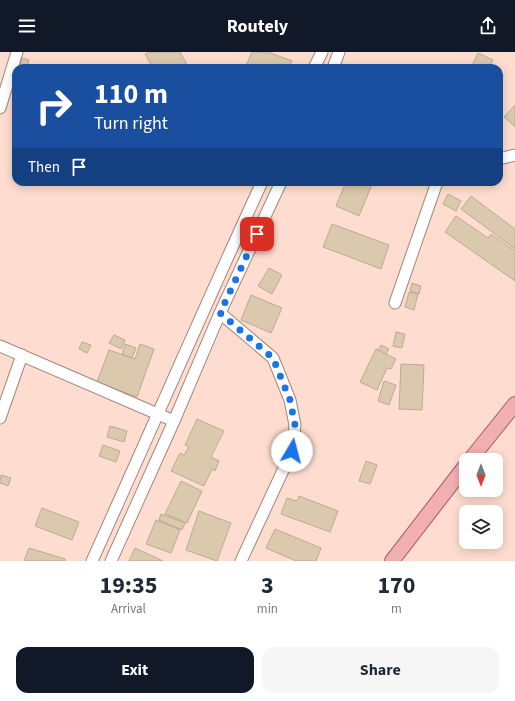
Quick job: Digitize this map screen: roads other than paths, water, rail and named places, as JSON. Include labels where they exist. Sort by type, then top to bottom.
[{"type":"main road","points":[[476,453],[515,404]]},
{"type":"main road","points":[[392,561],[459,474]]},
{"type":"street","points":[[13,64],[17,52]]},
{"type":"street","points":[[316,64],[322,52]]},
{"type":"street","points":[[334,64],[339,52]]},
{"type":"street","points":[[0,108],[12,68]]},
{"type":"street","points":[[503,158],[515,155]]},
{"type":"street","points":[[92,561],[159,414],[205,306],[260,186]]},
{"type":"street","points":[[111,561],[174,421],[220,313],[279,186]]},
{"type":"street","points":[[395,303],[436,186]]},
{"type":"street","points":[[220,313],[273,358],[290,400],[295,425],[292,451],[241,561]]},
{"type":"street","points":[[0,346],[174,421]]},
{"type":"street","points":[[0,418],[22,355]]}]
